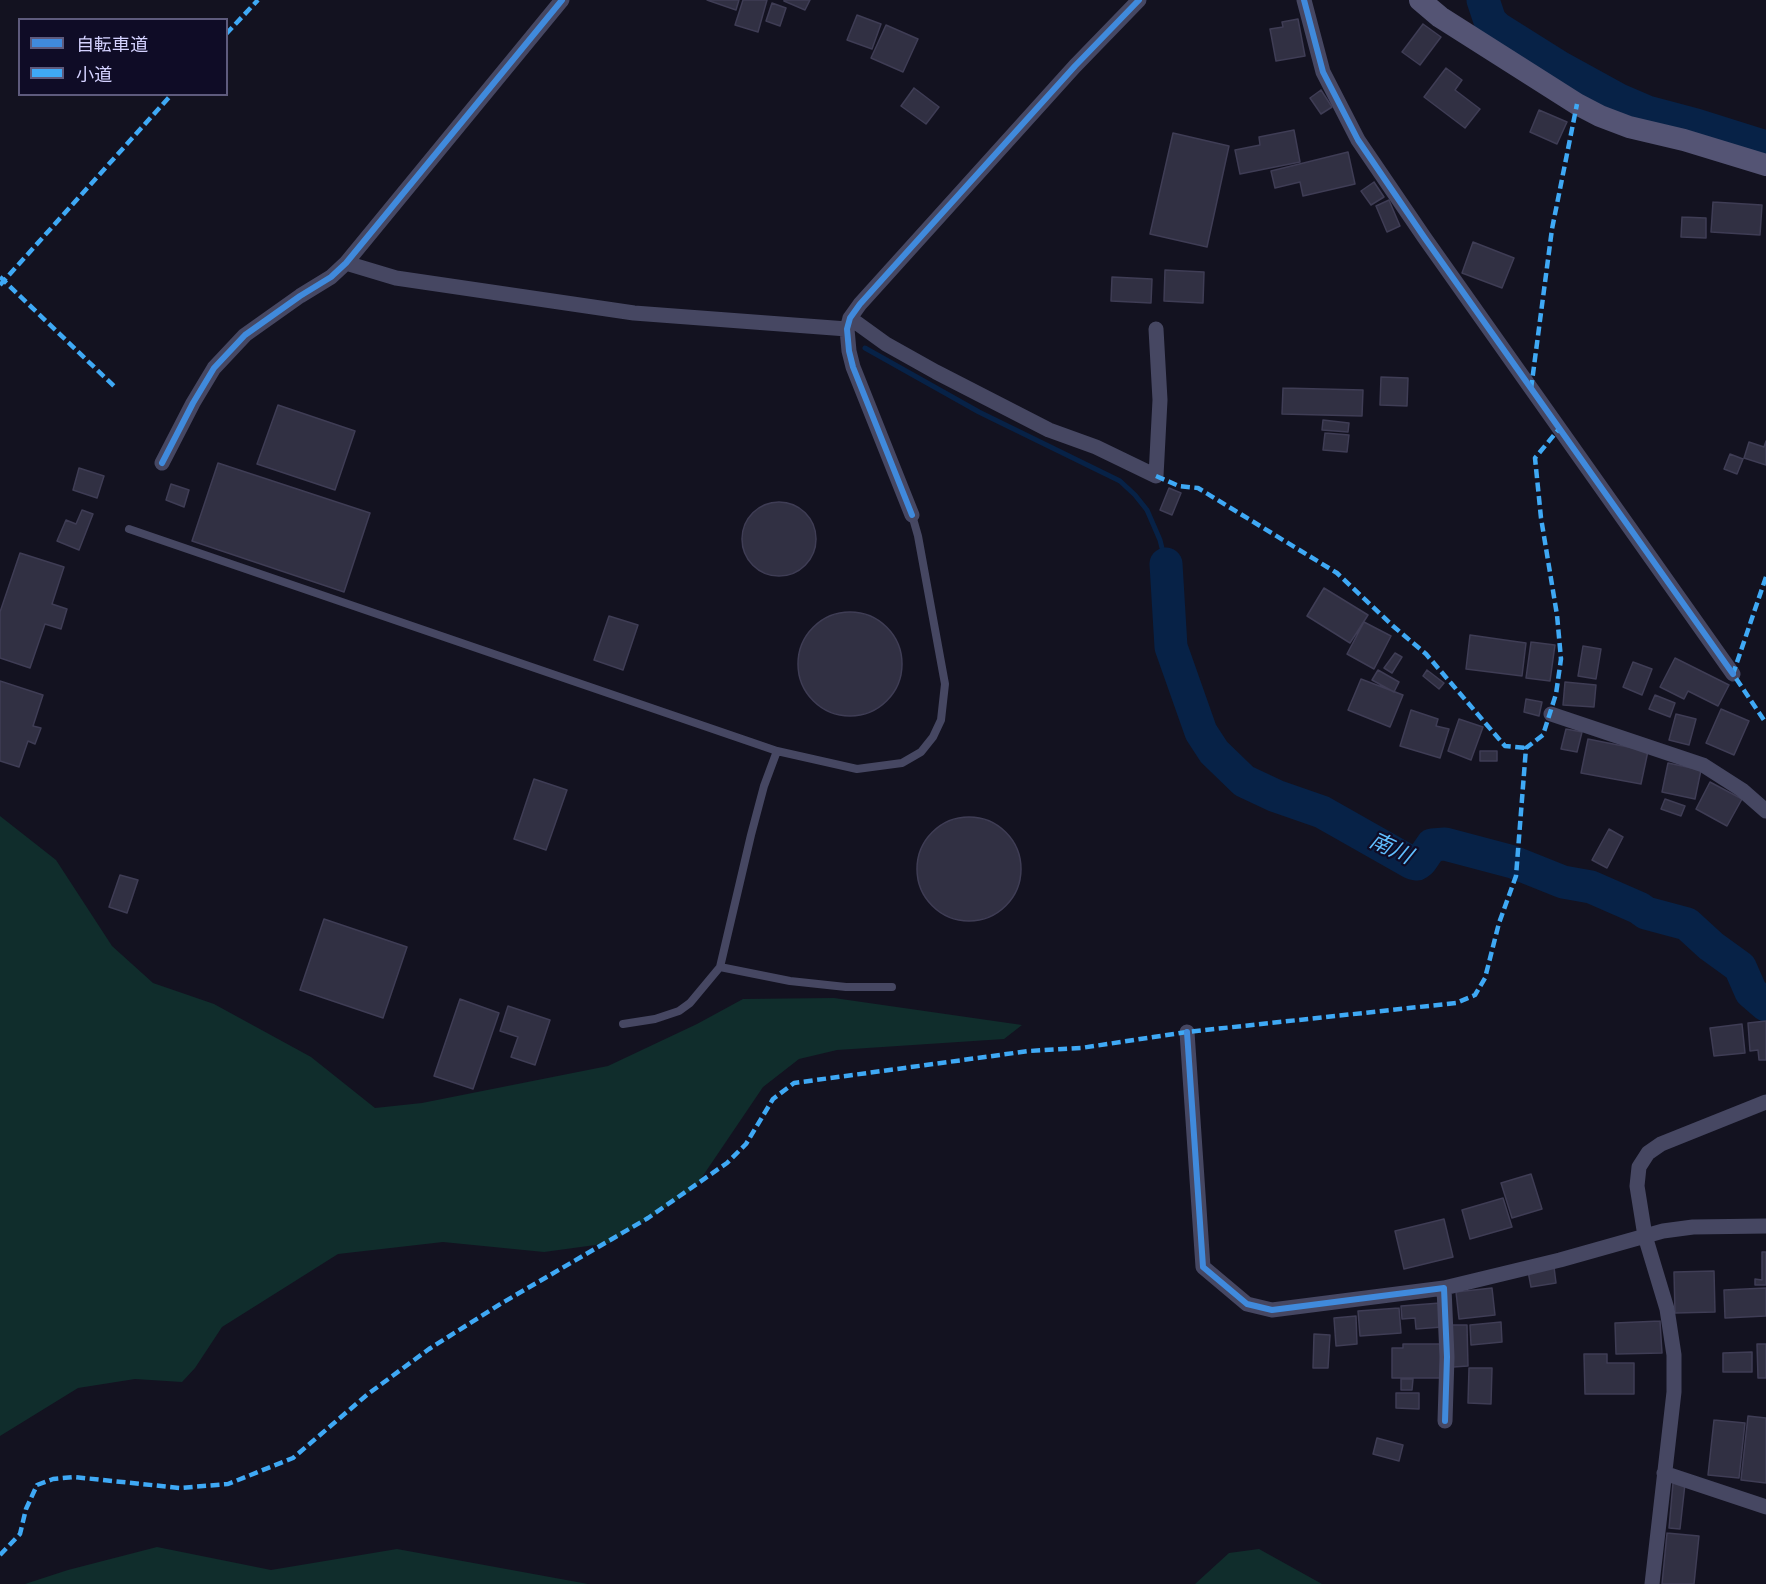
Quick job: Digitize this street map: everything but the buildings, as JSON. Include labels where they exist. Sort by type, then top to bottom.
[{"type":"street","points":[[162,463],[214,368],[245,335],[331,277],[346,263],[562,0]]},
{"type":"street","points":[[912,515],[853,367],[849,351],[849,323],[860,304],[1067,75],[1139,0]]},
{"type":"street","points":[[1304,0],[1323,72],[1358,140],[1733,674]]},
{"type":"street","points":[[1419,0],[1440,17],[1577,104],[1600,116],[1629,127],[1684,140],[1766,165]]},
{"type":"street","points":[[346,263],[396,278],[634,313],[849,323],[936,372],[1049,430],[1096,447],[1156,477],[1160,400],[1156,328]]},
{"type":"street","points":[[1551,714],[1703,765],[1742,790],[1766,811]]},
{"type":"street","points":[[1187,1032],[1203,1267],[1247,1304],[1272,1311],[1444,1288],[1560,1260],[1645,1236],[1693,1227],[1766,1226]]},
{"type":"street","points":[[1652,1584],[1674,1392],[1674,1355],[1667,1309],[1645,1236],[1637,1186],[1639,1167],[1648,1153],[1661,1144],[1766,1102]]},
{"type":"street","points":[[1444,1288],[1447,1357],[1445,1421]]},
{"type":"street","points":[[1664,1473],[1766,1507]]},
{"type":"lane","points":[[129,529],[777,751],[856,769],[902,763],[921,752],[933,737],[940,720],[945,684],[918,536],[912,515]]},
{"type":"lane","points":[[623,1024],[655,1019],[679,1011],[690,1003],[720,967],[764,786],[777,751]]},
{"type":"lane","points":[[720,967],[790,981],[846,987],[892,987]]},
{"type":"green space","points":[[0,816],[56,860],[112,946],[153,983],[214,1004],[311,1057],[375,1108],[422,1103],[608,1066],[697,1024],[743,999],[834,998],[1022,1025],[1004,1039],[837,1050],[799,1059],[763,1087],[694,1189],[610,1243],[544,1252],[443,1242],[338,1254],[222,1327],[195,1368],[182,1382],[135,1379],[78,1388],[0,1436]]},
{"type":"green space","points":[[157,1547],[271,1570],[397,1549],[588,1584],[25,1584],[68,1570]]},
{"type":"green space","points":[[1259,1549],[1322,1584],[1195,1584],[1229,1553]]},
{"type":"waterway","points":[[1483,0],[1490,21],[1497,28],[1559,67],[1619,100],[1647,112],[1766,147]]},
{"type":"waterway","points":[[865,348],[979,412],[1120,481],[1147,510],[1160,540],[1166,564]]},
{"type":"waterway","name":"南川","points":[[1166,564],[1171,647],[1201,732],[1214,752],[1244,781],[1276,796],[1322,812],[1412,863],[1417,864],[1421,861],[1432,845],[1445,844],[1513,862],[1563,882],[1591,887],[1646,913],[1687,924],[1711,946],[1740,967],[1751,992],[1766,1005]]},
{"type":"marked path","points":[[228,32],[258,0]]},
{"type":"marked path","points":[[0,285],[170,96]]},
{"type":"marked path","points":[[1531,389],[1552,229],[1577,104]]},
{"type":"marked path","points":[[0,277],[116,388]]},
{"type":"marked path","points":[[0,1555],[20,1534],[26,1509],[37,1485],[53,1479],[74,1477],[180,1488],[228,1484],[293,1458],[368,1394],[429,1349],[502,1303],[648,1218],[727,1163],[746,1144],[773,1099],[794,1083],[1029,1051],[1081,1048],[1187,1032],[1456,1003],[1475,995],[1485,978],[1499,923],[1516,876],[1526,748],[1543,735],[1556,694],[1561,659],[1535,458],[1559,429]]},
{"type":"marked path","points":[[1156,476],[1179,486],[1198,488],[1337,573],[1426,654],[1505,746],[1526,748]]},
{"type":"marked path","points":[[1766,577],[1733,674],[1766,723]]},
{"type":"cycle path","points":[[162,463],[214,368],[245,335],[331,277],[346,263],[562,0]]},
{"type":"cycle path","points":[[912,515],[853,367],[847,329],[850,318],[860,304],[1075,66],[1139,0]]},
{"type":"cycle path","points":[[1304,0],[1323,72],[1358,140],[1733,674]]},
{"type":"cycle path","points":[[1187,1032],[1203,1267],[1247,1304],[1272,1310],[1444,1288],[1447,1357],[1445,1421]]}]
